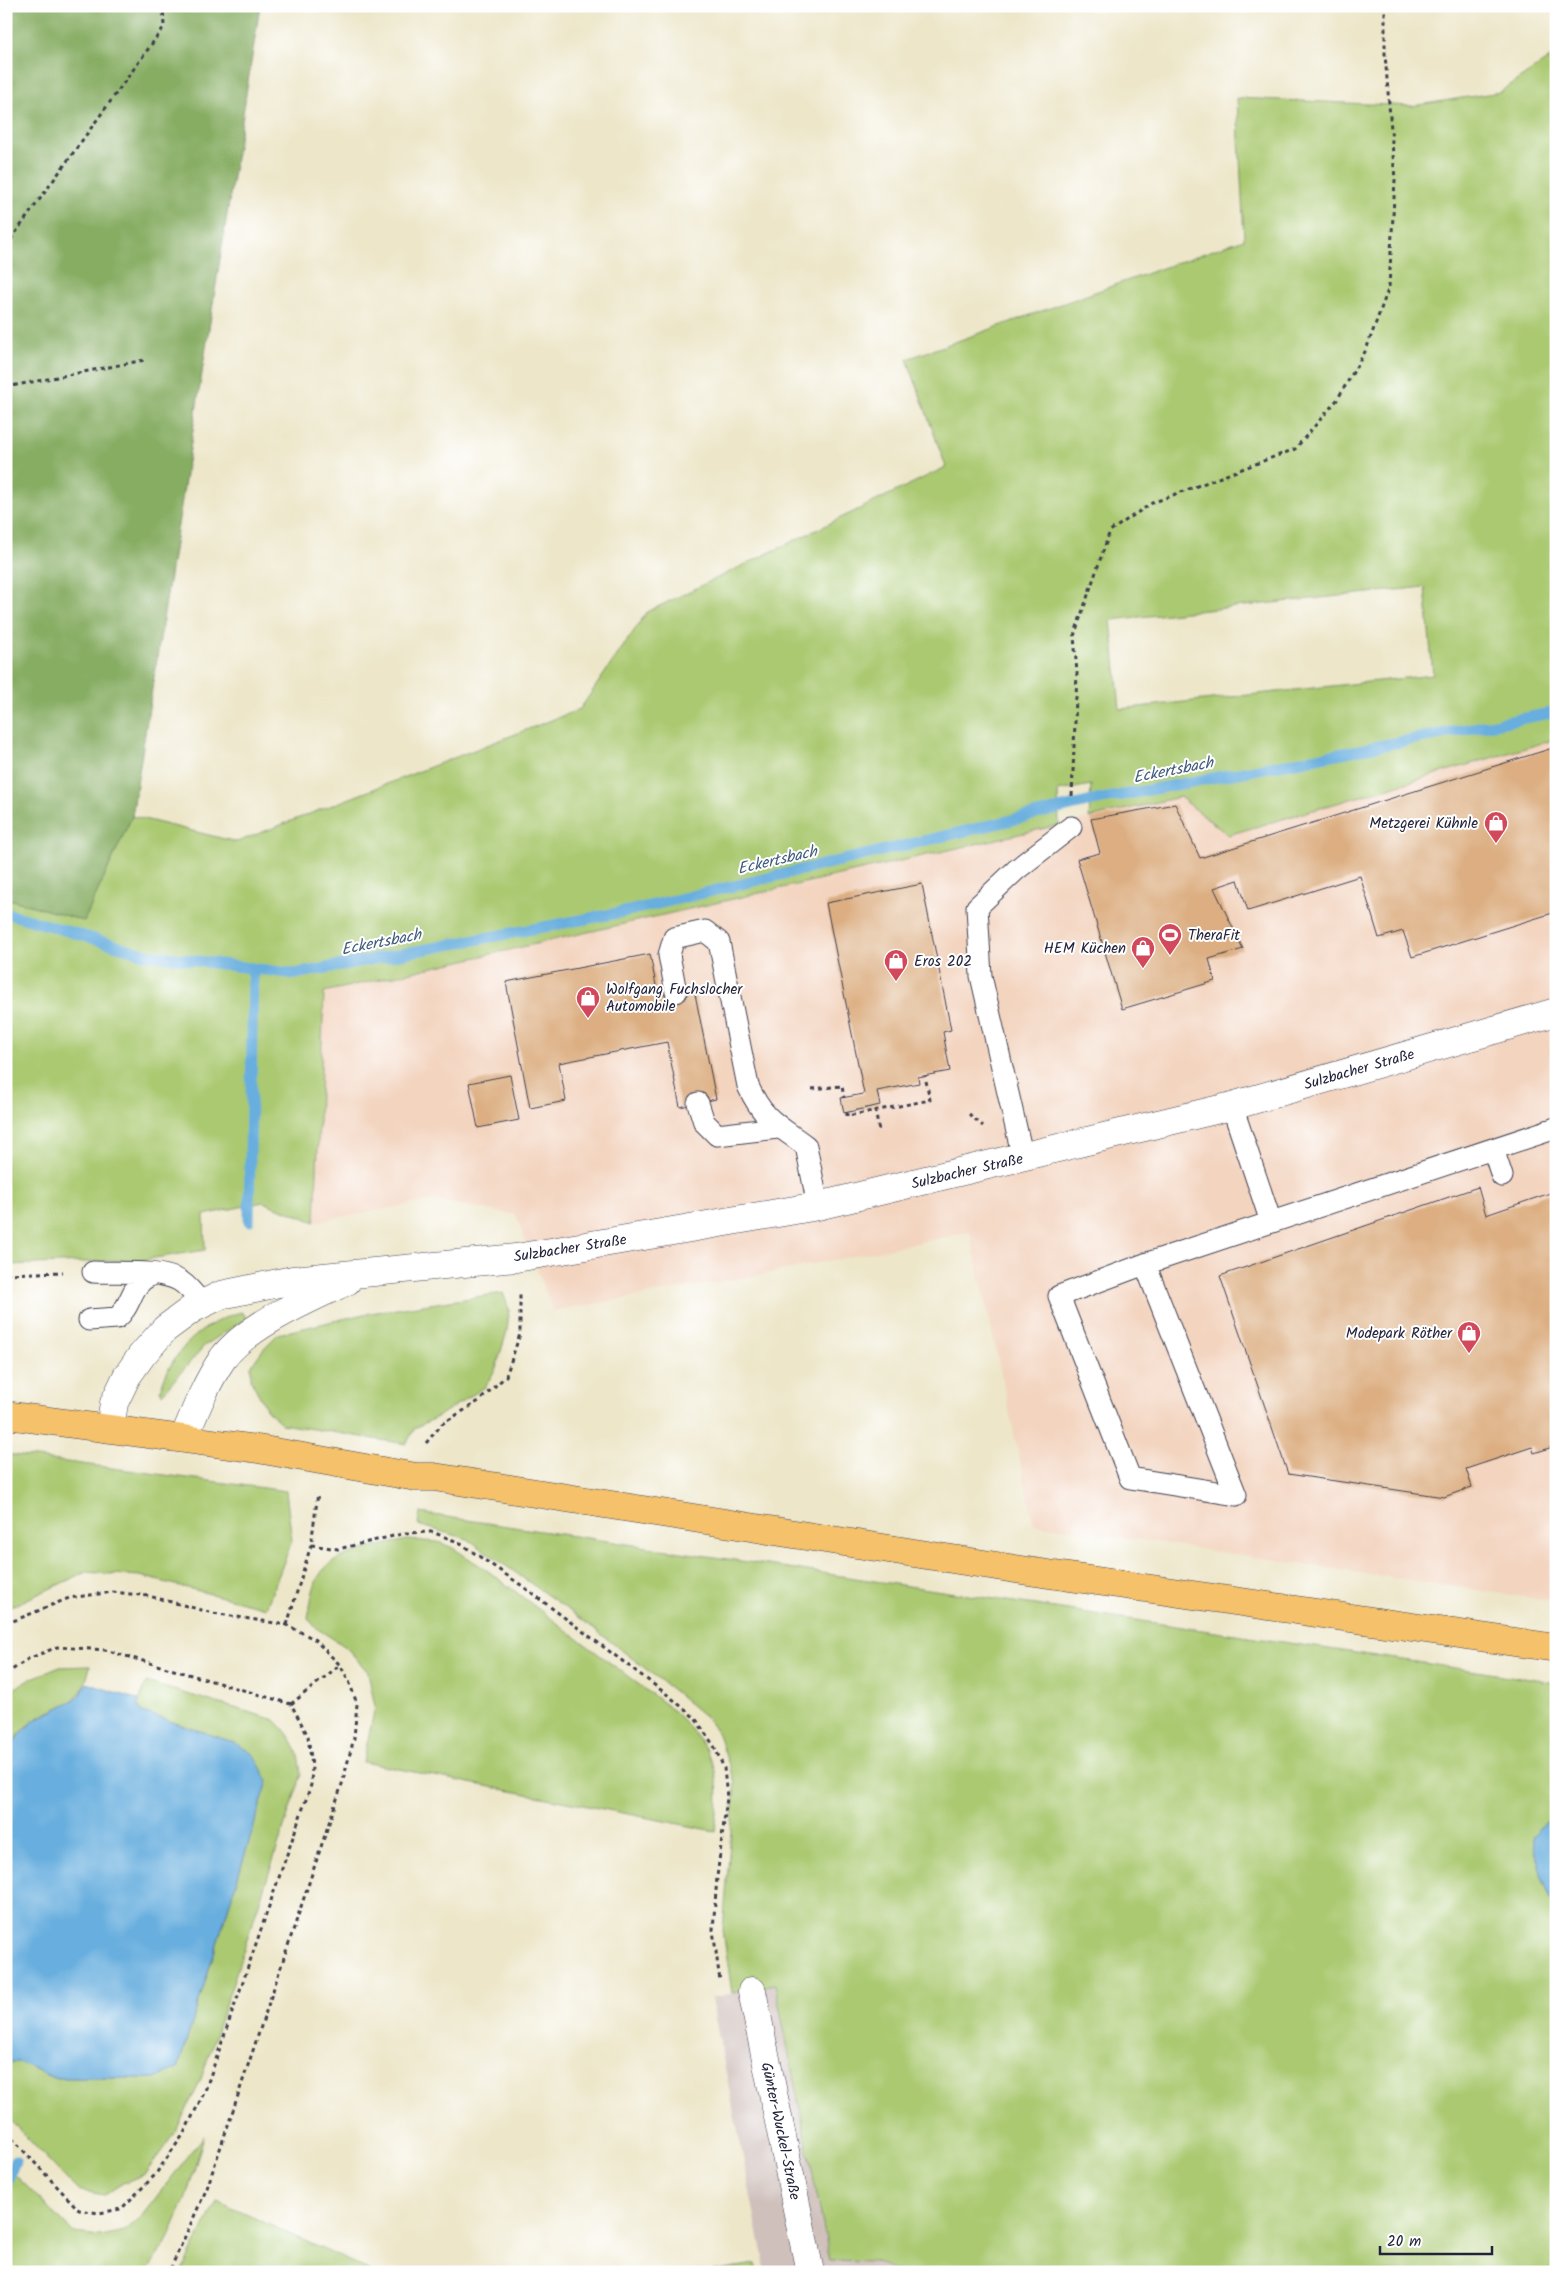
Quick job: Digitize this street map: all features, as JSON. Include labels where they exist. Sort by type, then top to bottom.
[{"type":"main road","points":[[6,1415],[184,1438],[416,1477],[434,1477],[586,1500],[1028,1571],[1556,1648]]},
{"type":"street","name":"Sulzbacher Straße","points":[[110,1428],[114,1403],[127,1376],[142,1355],[165,1329],[192,1309],[222,1295],[248,1288],[366,1271],[516,1258],[818,1206],[1232,1106],[1554,1017]]},
{"type":"street","points":[[184,1438],[207,1385],[224,1357],[243,1338],[296,1305],[366,1271]]},
{"type":"street","name":"Günter-Wuckel-Straße","points":[[752,1991],[810,2272]]},
{"type":"lane","points":[[1023,1158],[981,976],[977,907],[1016,870],[1071,827]]},
{"type":"lane","points":[[676,992],[669,955],[674,938],[705,931],[719,942],[748,1086],[757,1106],[778,1128],[806,1146],[818,1206]]},
{"type":"lane","points":[[698,1104],[704,1122],[717,1135],[778,1128]]},
{"type":"lane","points":[[1232,1106],[1270,1219]]},
{"type":"lane","points":[[1145,1264],[1236,1495],[1130,1478],[1059,1296],[1145,1264],[1556,1128]]},
{"type":"lane","points":[[1492,1149],[1502,1176]]},
{"type":"lane","points":[[94,1272],[151,1274],[168,1277],[181,1282],[195,1294],[202,1304]]},
{"type":"lane","points":[[89,1320],[117,1318],[137,1284],[151,1274]]},
{"type":"path","points":[[6,246],[164,27],[163,6]]},
{"type":"path","points":[[1072,784],[1077,673],[1074,636],[1110,531],[1152,503],[1295,449],[1337,400],[1366,350],[1389,287],[1394,180],[1385,54],[1385,6]]},
{"type":"path","points":[[6,387],[146,360]]},
{"type":"path","points":[[847,1112],[848,1116],[930,1100],[924,1076]]},
{"type":"path","points":[[812,1090],[842,1086],[844,1098]]},
{"type":"path","points":[[875,1110],[879,1131]]},
{"type":"path","points":[[6,1274],[94,1272]]},
{"type":"path","points":[[424,1445],[442,1424],[479,1401],[506,1376],[520,1334],[520,1289]]},
{"type":"path","points":[[286,1625],[311,1545],[321,1460]]},
{"type":"path","points":[[311,1545],[338,1549],[406,1533],[432,1532],[458,1542],[521,1585],[669,1696],[694,1718],[714,1746],[724,1768],[728,1798],[717,1877],[713,1930],[722,2000],[752,1991]]},
{"type":"path","points":[[6,1624],[69,1598],[113,1592],[148,1596],[213,1613],[286,1625],[314,1639],[340,1665],[349,1681],[357,1704],[354,1738],[342,1784],[207,2188],[169,2272]]},
{"type":"path","points":[[6,1674],[28,1659],[57,1646],[105,1650],[291,1704],[308,1736],[312,1766],[311,1785],[206,2091],[183,2135],[155,2175],[121,2209],[99,2213],[79,2210],[6,2132]]},
{"type":"path","points":[[291,1704],[340,1665]]},
{"type":"shaded area","points":[[1556,739],[1556,1602],[1034,1524],[970,1232],[765,1274],[553,1311],[516,1215],[434,1200],[315,1222],[323,993],[1180,797],[1228,835]]},
{"type":"shaded area","points":[[775,1984],[830,2260],[874,2261],[899,2272],[766,2272],[711,1998]]},
{"type":"green space","points":[[6,6],[260,6],[132,816],[84,921],[6,898]]},
{"type":"green space","points":[[1556,54],[1556,739],[1228,835],[1180,797],[1089,818],[1091,785],[1058,791],[1059,825],[324,992],[315,1222],[263,1202],[204,1215],[205,1250],[142,1260],[6,1265],[6,898],[84,921],[132,816],[237,842],[580,709],[647,612],[946,467],[907,359],[1244,239],[1237,98],[1412,106],[1500,92]],"holes":[[[1425,587],[1433,675],[1120,709],[1111,620]]]},
{"type":"green space","points":[[503,1293],[509,1309],[507,1331],[496,1368],[485,1387],[437,1417],[415,1428],[406,1444],[282,1424],[267,1410],[251,1380],[251,1366],[264,1348],[278,1334],[364,1314]]},
{"type":"green space","points":[[241,1312],[245,1315],[245,1319],[204,1346],[162,1394],[160,1391],[165,1377],[180,1351],[201,1331],[213,1323]]},
{"type":"green space","points":[[6,1454],[286,1491],[292,1541],[266,1608],[140,1576],[86,1572],[6,1609]]},
{"type":"green space","points":[[420,1513],[1556,1683],[1556,1821],[1546,1820],[1532,1837],[1542,1877],[1556,1910],[1556,2272],[899,2272],[874,2261],[830,2260],[775,1984],[732,1993],[723,1930],[735,1782],[718,1734],[708,1719],[584,1621],[468,1539],[418,1525]]},
{"type":"green space","points":[[407,1540],[438,1542],[453,1548],[488,1571],[674,1711],[699,1739],[713,1765],[718,1793],[715,1831],[363,1762],[375,1707],[368,1672],[346,1647],[316,1628],[308,1618],[311,1600],[321,1573],[337,1559],[360,1550]]},
{"type":"green space","points":[[90,1666],[82,1690],[76,1697],[33,1721],[6,1750],[6,1695],[9,1692],[32,1678],[60,1667]]},
{"type":"green space","points":[[146,1682],[275,1720],[287,1733],[294,1745],[299,1759],[301,1776],[201,2079],[176,2131],[145,2174],[123,2183],[104,2195],[77,2190],[6,2116],[6,2062],[20,2062],[54,2078],[156,2078],[178,2068],[268,1781],[236,1743],[142,1712],[138,1705]]},
{"type":"green space","points":[[204,2136],[186,2198],[165,2245],[146,2272],[6,2272],[6,2166],[74,2233],[100,2236],[125,2231],[140,2218]]},
{"type":"green space","points":[[217,2201],[373,2272],[181,2272]]},
{"type":"green space","points":[[755,2264],[757,2272],[705,2272]]},
{"type":"water","points":[[87,1683],[139,1700],[138,1705],[142,1712],[236,1743],[254,1755],[268,1781],[178,2068],[156,2078],[54,2078],[20,2062],[6,2062],[6,1750],[32,1722],[79,1697]]},
{"type":"water","points":[[1546,1820],[1556,1821],[1556,1910],[1542,1877],[1532,1837]]},
{"type":"building","points":[[1556,747],[1556,912],[1412,957],[1403,931],[1379,938],[1360,876],[1248,911],[1238,880],[1214,888],[1243,949],[1209,959],[1215,981],[1122,1009],[1077,859],[1100,853],[1091,819],[1175,804],[1200,858]]},
{"type":"building","points":[[922,884],[951,1030],[943,1032],[950,1071],[918,1077],[919,1083],[877,1091],[880,1105],[844,1113],[841,1098],[864,1094],[826,903]]},
{"type":"building","name":"Wolfgang Fuchslocher Automobile","points":[[650,954],[658,996],[694,989],[716,1099],[680,1107],[667,1042],[559,1063],[566,1101],[530,1108],[506,982]]},
{"type":"building","points":[[510,1075],[519,1120],[478,1128],[469,1083]]},
{"type":"building","points":[[1478,1187],[1486,1215],[1556,1191],[1556,1446],[1534,1453],[1532,1447],[1466,1469],[1472,1487],[1444,1497],[1288,1474],[1220,1276]]},
{"type":"waterway","name":"Eckertsbach","points":[[6,913],[145,954],[295,974],[628,911],[1092,801],[1556,712]]},
{"type":"waterway","points":[[249,1221],[253,968]]},
{"type":"waterway","points":[[6,2184],[15,2161]]},
{"type":"place","name":"Metzgerei Kühnle","points":[[1496,844]]},
{"type":"place","name":"TheraFit","points":[[1170,956]]},
{"type":"place","name":"HEM Küchen","points":[[1143,969]]},
{"type":"place","name":"Eros 202","points":[[896,982]]},
{"type":"place","name":"Wolfgang Fuchslocher Automobile","points":[[588,1019]]},
{"type":"place","name":"Modepark Röther","points":[[1469,1354]]}]
